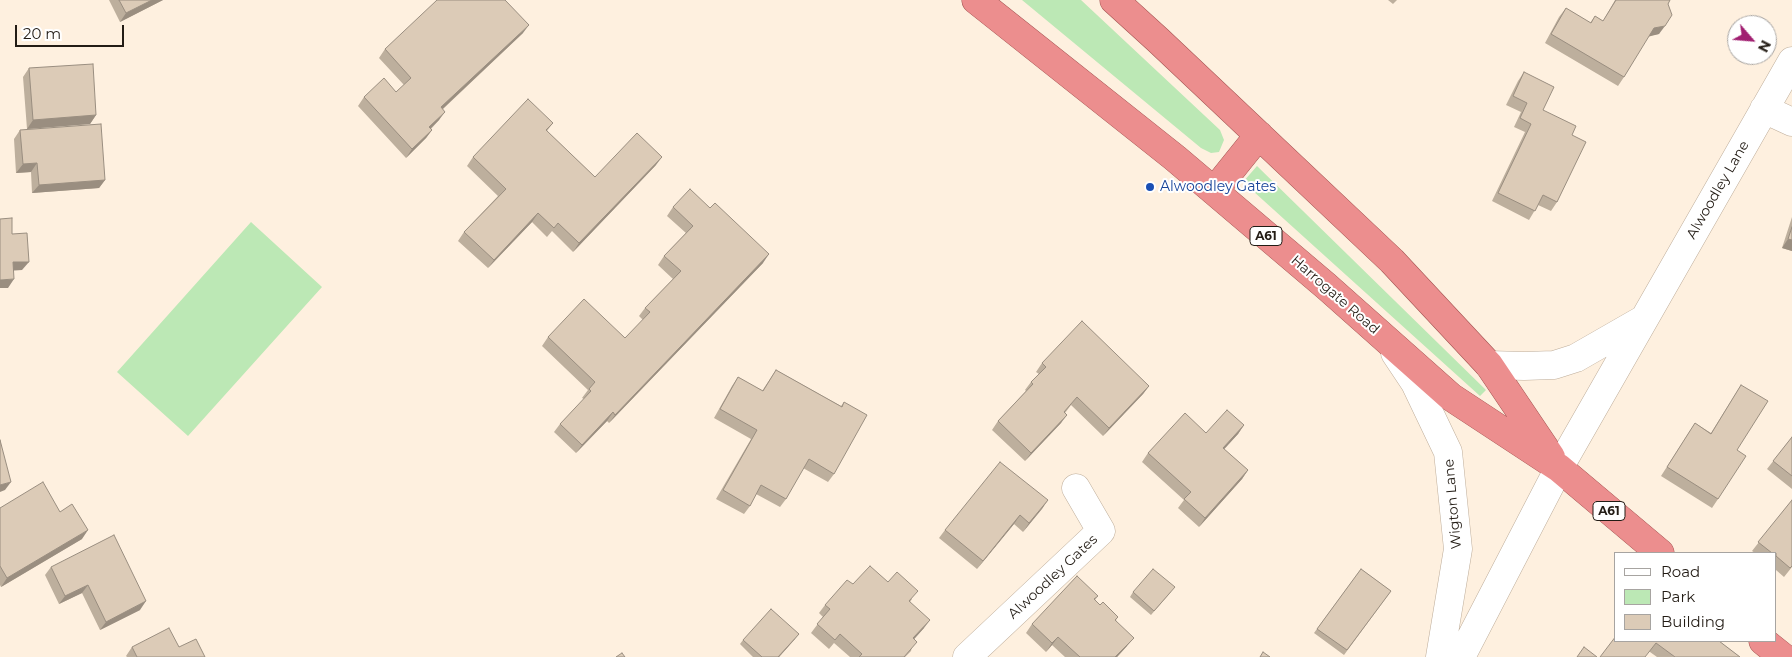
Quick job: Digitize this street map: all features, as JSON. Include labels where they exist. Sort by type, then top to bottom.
[{"type":"highway","name":"Harrogate Road","points":[[976,0],[1175,158],[1451,397],[1559,468],[1659,552]]},
{"type":"highway","name":"Harrogate Road","points":[[1114,0],[1392,261],[1490,365],[1559,468]]},
{"type":"highway","points":[[1214,192],[1259,135]]},
{"type":"highway","points":[[1764,642],[1783,657]]},
{"type":"street","name":"Alwoodley Lane","points":[[1559,468],[1792,62]]},
{"type":"street","points":[[1764,109],[1792,122]]},
{"type":"street","points":[[1490,365],[1554,365],[1576,358],[1645,318]]},
{"type":"street","name":"Wigton Lane","points":[[1384,337],[1415,383],[1448,452],[1458,549],[1440,657]]},
{"type":"street","points":[[1461,657],[1559,468]]},
{"type":"street","name":"Alwoodley Gates","points":[[967,657],[1101,531],[1076,488]]},
{"type":"green space","points":[[1022,0],[1081,0],[1220,130],[1224,140],[1219,152],[1211,153],[1201,148]]},
{"type":"green space","points":[[1257,166],[1486,390],[1480,396],[1243,182]]},
{"type":"green space","points":[[251,222],[322,287],[188,436],[117,372]]},
{"type":"building","points":[[119,0],[152,0],[126,13]]},
{"type":"building","points":[[437,0],[505,0],[529,25],[441,107],[445,112],[429,127],[432,130],[412,149],[364,97],[384,78],[396,92],[411,78],[385,49]]},
{"type":"building","points":[[1616,0],[1670,0],[1668,4],[1672,15],[1665,26],[1654,28],[1624,77],[1551,34],[1566,8],[1591,23],[1595,16],[1603,21]]},
{"type":"building","points":[[93,64],[96,115],[33,120],[29,68]]},
{"type":"building","points":[[1524,72],[1554,87],[1543,110],[1576,126],[1572,135],[1586,142],[1557,202],[1543,195],[1535,211],[1498,193],[1531,124],[1520,118],[1527,103],[1513,96]]},
{"type":"building","points":[[528,99],[553,123],[546,130],[595,177],[637,133],[662,157],[579,243],[558,223],[554,228],[538,213],[494,260],[464,232],[506,189],[473,157]]},
{"type":"building","points":[[101,124],[105,180],[39,185],[37,163],[23,164],[20,130]]},
{"type":"building","points":[[690,189],[710,208],[715,203],[769,254],[615,415],[613,412],[582,445],[560,424],[591,391],[589,389],[595,382],[548,337],[584,299],[625,338],[650,312],[645,308],[681,271],[664,256],[693,226],[673,207]]},
{"type":"building","points":[[12,218],[12,234],[27,233],[29,262],[13,262],[14,279],[0,280],[0,219]]},
{"type":"building","points":[[1792,227],[1792,240],[1788,239]]},
{"type":"building","points":[[1082,321],[1149,386],[1109,428],[1077,397],[1064,412],[1067,415],[1031,453],[998,421],[1033,384],[1031,382],[1046,367],[1042,363]]},
{"type":"building","points":[[776,370],[842,407],[844,402],[867,415],[834,474],[809,459],[786,499],[761,485],[750,506],[723,490],[757,430],[720,409],[738,377],[763,391]]},
{"type":"building","points":[[1741,385],[1768,401],[1737,450],[1746,456],[1718,499],[1667,467],[1695,423],[1711,434]]},
{"type":"building","points":[[1227,410],[1244,425],[1223,448],[1248,470],[1205,518],[1184,499],[1191,492],[1148,453],[1185,413],[1206,433]]},
{"type":"building","points":[[1792,437],[1792,476],[1773,461]]},
{"type":"building","points":[[0,440],[11,482],[0,485]]},
{"type":"building","points":[[1000,462],[1048,500],[1029,523],[1020,515],[983,561],[945,530]]},
{"type":"building","points":[[43,482],[60,512],[72,504],[88,530],[7,578],[0,566],[0,508]]},
{"type":"building","points":[[1792,500],[1792,566],[1790,568],[1777,557],[1777,552],[1771,552],[1758,542]]},
{"type":"building","points":[[114,535],[146,601],[106,622],[88,585],[65,596],[51,567]]},
{"type":"building","points":[[870,566],[888,582],[897,572],[918,591],[909,601],[930,620],[913,638],[917,642],[904,657],[859,657],[862,654],[840,634],[835,640],[817,624],[830,609],[825,605],[847,580],[853,584]]},
{"type":"building","points":[[1153,569],[1175,587],[1154,611],[1133,592]]},
{"type":"building","points":[[1361,569],[1391,591],[1347,650],[1317,629]]},
{"type":"building","points":[[1077,576],[1098,596],[1094,599],[1100,605],[1103,602],[1118,617],[1115,620],[1134,638],[1115,657],[1080,657],[1058,637],[1052,643],[1032,624]]},
{"type":"building","points":[[771,609],[799,634],[778,657],[762,657],[743,640]]},
{"type":"building","points":[[169,628],[179,647],[196,639],[205,657],[137,657],[132,647]]},
{"type":"building","points":[[1614,639],[1614,642],[1720,642],[1740,657],[1675,657],[1656,643],[1645,657],[1600,657]]},
{"type":"building","points":[[1584,647],[1597,657],[1577,657]]},
{"type":"building","points":[[1263,652],[1270,657],[1260,657]]},
{"type":"building","points":[[622,653],[625,657],[616,657]]},
{"type":"place","name":"Alwoodley Gates","points":[[1150,187]]}]
